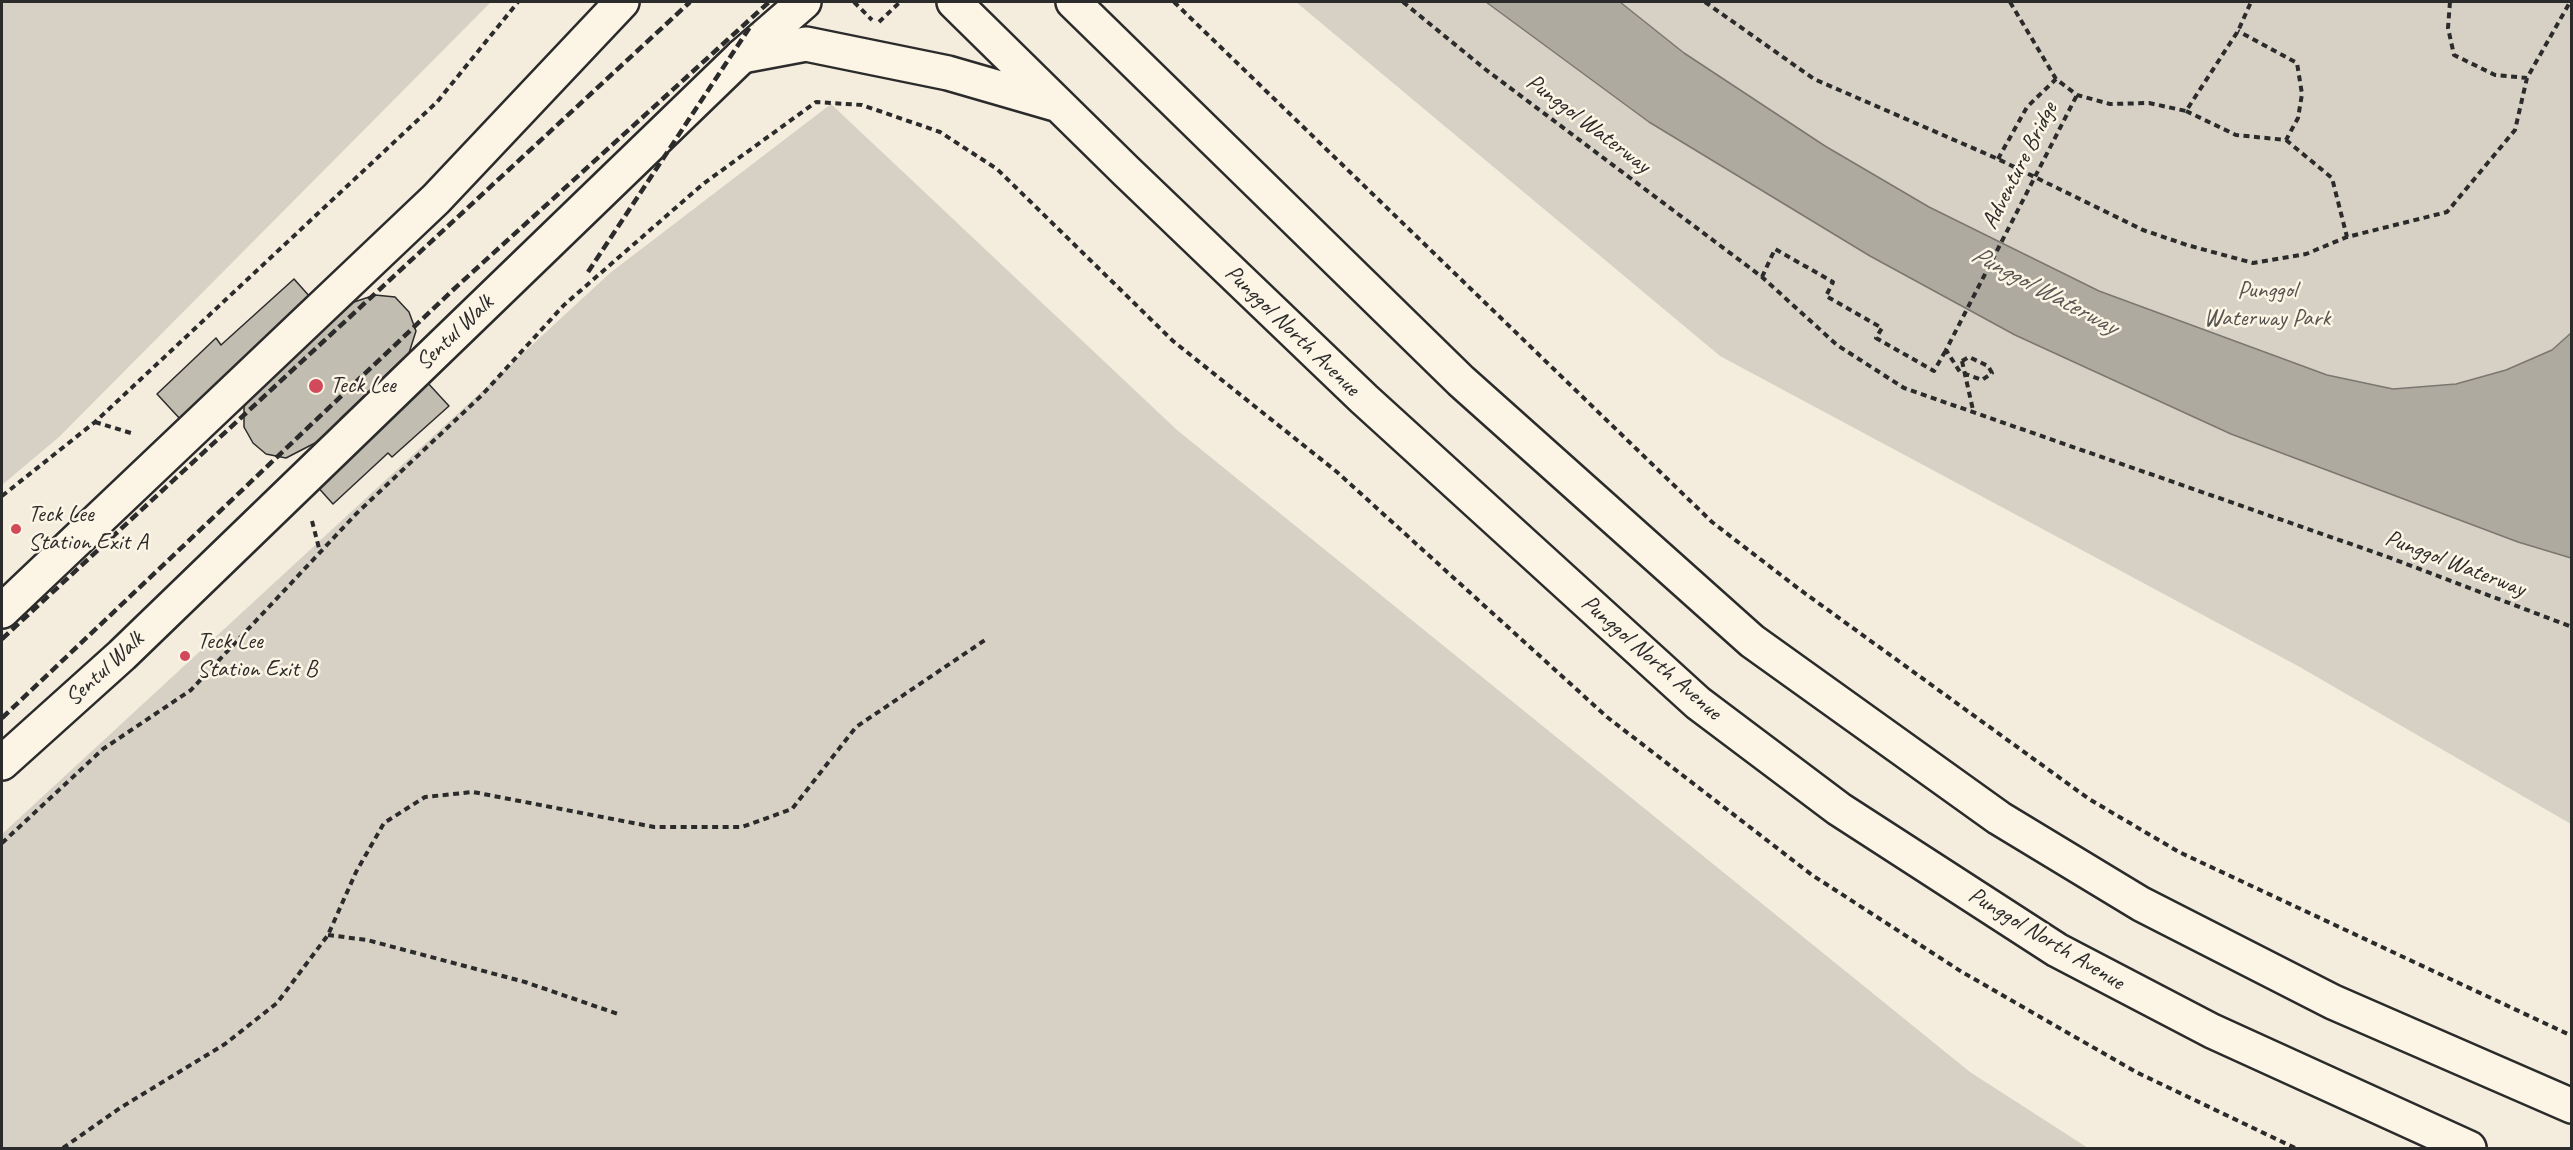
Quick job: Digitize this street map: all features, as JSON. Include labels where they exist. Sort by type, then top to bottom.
[{"type":"main road","name":"Sentul Walk","points":[[2,763],[130,647],[742,56],[804,2]]},
{"type":"main road","name":"Punggol North Avenue","points":[[954,2],[1364,399],[1689,694],[1839,809],[2056,950],[2212,1031],[2469,1149]]},
{"type":"main road","points":[[1072,2],[1093,14],[1461,381],[1752,641],[1999,818],[2141,904],[2333,1002],[2571,1106]]},
{"type":"main road","points":[[2,611],[436,199],[620,3]]},
{"type":"main road","points":[[742,56],[806,44],[948,73],[1059,106]]},
{"type":"path","points":[[2,496],[95,422],[437,102],[518,2]]},
{"type":"path","points":[[854,2],[877,24],[900,2]]},
{"type":"path","points":[[1174,2],[1712,522],[1799,590],[2090,799],[2179,852],[2571,1036]]},
{"type":"path","name":"Punggol Waterway","points":[[1403,2],[1485,69],[1762,276],[1837,345],[1904,388],[2388,557],[2571,627]]},
{"type":"path","points":[[1705,2],[1814,79],[1998,159],[2143,230],[2253,263],[2306,254],[2347,237],[2447,212],[2515,130],[2527,78],[2570,2]]},
{"type":"path","points":[[2010,2],[2055,79],[2077,95],[2110,104],[2149,104],[2186,111],[2236,135],[2286,140],[2332,178],[2347,237]]},
{"type":"path","points":[[2186,111],[2238,31],[2251,2]]},
{"type":"path","points":[[2450,2],[2448,28],[2454,55],[2495,75],[2527,78]]},
{"type":"path","points":[[2238,31],[2297,63],[2302,94],[2298,118],[2286,140]]},
{"type":"path","points":[[1998,159],[2027,106],[2055,79]]},
{"type":"path","name":"Adventure Bridge","points":[[1762,276],[1775,249],[1833,282],[1826,296],[1882,328],[1876,338],[1934,370],[2077,95]]},
{"type":"path","points":[[2,843],[103,749],[191,690],[356,514],[481,396],[564,305],[703,184],[816,102],[862,105],[940,132],[997,169],[1173,341],[1337,471],[1607,717],[1812,875],[1962,972],[2136,1072],[2295,1149]]},
{"type":"path","points":[[1946,350],[1960,372],[1982,380],[1992,373],[1988,366],[1969,357],[1962,361],[1973,411]]},
{"type":"path","points":[[95,422],[132,435],[141,427]]},
{"type":"path","points":[[316,511],[312,520],[320,552]]},
{"type":"path","points":[[63,1149],[120,1108],[225,1044],[278,1003],[328,935],[356,872],[384,823],[425,797],[472,792],[654,826],[742,827],[792,810],[856,727],[988,638]]},
{"type":"path","points":[[328,935],[367,940],[525,982],[618,1014]]},
{"type":"green space","points":[[2,2],[491,2],[59,437],[2,485]]},
{"type":"green space","name":"Punggol Waterway Park","points":[[1296,2],[2571,2],[2571,824],[2298,666],[1720,356]]},
{"type":"green space","points":[[831,104],[1177,430],[1970,1072],[2088,1148],[2,1148],[2,834],[610,273]]},
{"type":"water","points":[[1486,2],[1620,2],[1684,53],[1825,146],[1929,207],[2099,291],[2327,375],[2393,389],[2456,384],[2506,370],[2552,350],[2571,333],[2571,558],[2518,542],[2231,434],[2015,335],[1870,256],[1649,122]]},
{"type":"building","name":"Teck Lee","points":[[294,279],[311,298],[266,338],[288,361],[354,302],[375,295],[395,297],[409,312],[416,331],[409,353],[340,419],[359,443],[426,381],[449,406],[392,457],[388,453],[333,504],[315,484],[343,458],[324,435],[315,443],[286,458],[266,454],[253,443],[244,427],[244,407],[252,392],[181,420],[157,394],[216,338],[221,345]]},
{"type":"railway","points":[[2,639],[690,2]]},
{"type":"railway","points":[[2,718],[454,289],[769,2]]},
{"type":"railway","points":[[588,272],[752,24]]},
{"type":"place","name":"Teck Lee","points":[[316,386]]},
{"type":"place","name":"Teck Lee Station Exit A","points":[[16,529]]},
{"type":"place","name":"Teck Lee Station Exit B","points":[[185,656]]}]
